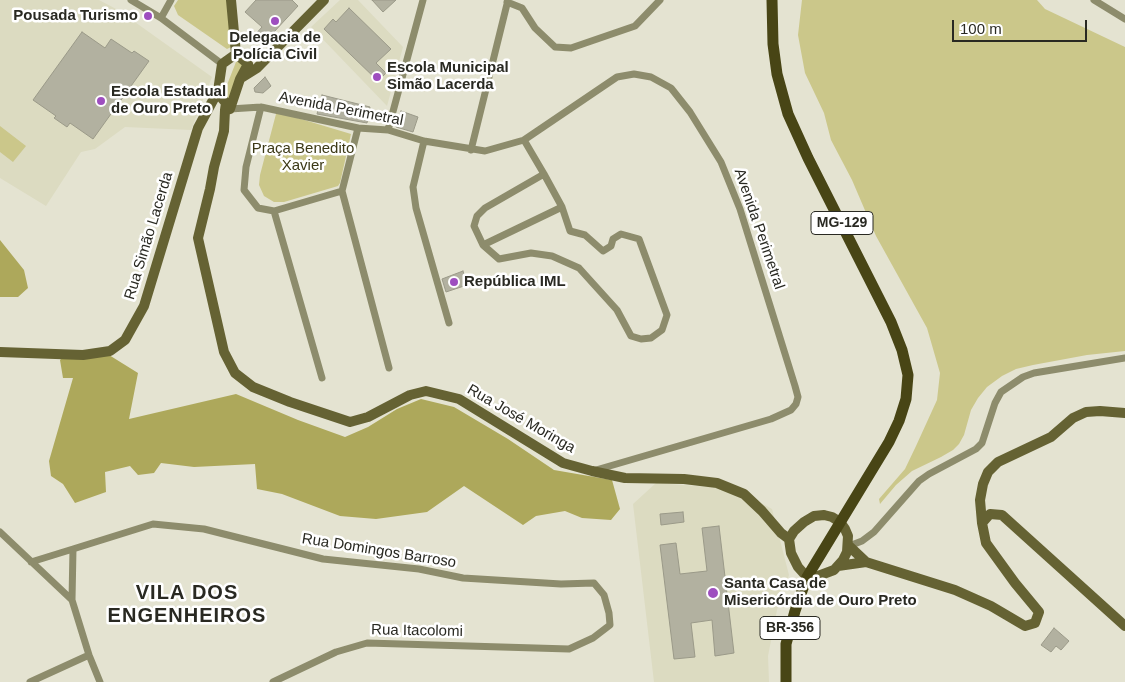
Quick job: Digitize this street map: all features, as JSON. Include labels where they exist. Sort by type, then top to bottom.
[{"type":"main road","name":"MG-129","points":[[772,0],[773,44],[777,74],[788,114],[808,158],[891,322],[902,350],[908,375],[906,399],[899,421],[889,442],[807,577]]},
{"type":"main road","name":"BR-356","points":[[786,682],[786,644],[807,577]]},
{"type":"street","points":[[131,0],[160,18],[222,64],[236,54]]},
{"type":"street","points":[[160,18],[171,0]]},
{"type":"street","points":[[231,0],[236,54],[253,66],[324,0]]},
{"type":"street","points":[[388,130],[423,0]]},
{"type":"street","points":[[471,150],[507,1],[522,8],[535,28],[555,47],[571,48],[635,26],[660,0]]},
{"type":"street","points":[[1094,0],[1125,19]]},
{"type":"street","points":[[1106,8],[1111,0]]},
{"type":"street","name":"Rua Simão Lacerda","points":[[0,352],[83,354],[110,351],[126,340],[144,306],[198,128],[218,91],[222,64]]},
{"type":"street","name":"Rua José Moringa","points":[[253,66],[240,79],[227,107],[224,131],[198,238],[224,352],[235,373],[253,387],[290,402],[350,422],[368,417],[410,395],[426,392],[458,399],[562,463],[592,472],[625,478],[684,479],[718,483],[744,494],[789,539]]},
{"type":"street","name":"Avenida Perimetral","points":[[227,107],[261,107],[358,128],[388,130],[424,141],[485,151],[524,140],[617,77],[634,74],[651,77],[671,88],[690,112],[721,162],[740,209],[798,397],[796,404],[783,415],[592,472]]},
{"type":"street","points":[[198,128],[227,107],[218,91]]},
{"type":"street","points":[[261,107],[246,167],[244,190],[258,208],[274,211],[342,191]]},
{"type":"street","points":[[358,128],[342,191],[389,368]]},
{"type":"street","points":[[524,140],[544,174],[562,207],[570,231],[585,235],[603,251],[612,246],[613,239],[621,234],[639,239],[667,315],[662,330],[651,338],[641,339],[631,336],[617,310],[578,268],[552,256],[532,253],[499,259],[484,245],[474,226],[477,216],[485,208],[544,174]]},
{"type":"street","points":[[424,141],[413,187],[416,208],[449,323]]},
{"type":"street","points":[[484,245],[562,207]]},
{"type":"street","points":[[274,211],[322,378]]},
{"type":"street","points":[[848,546],[862,541],[874,532],[919,481],[976,449],[982,443],[995,403],[1001,392],[1023,377],[1034,372],[1125,358]]},
{"type":"street","points":[[848,546],[866,562],[955,590],[991,606],[1024,626],[1035,623],[1039,612],[986,543],[980,500],[983,484],[988,472],[998,462],[1051,437],[1074,418],[1086,412],[1125,413]]},
{"type":"street","points":[[982,523],[990,514],[1002,515],[1125,626]]},
{"type":"street","points":[[824,515],[840,522],[848,536],[847,552],[838,566],[826,574],[807,577],[790,553],[789,539],[794,530],[814,516],[824,515]]},
{"type":"street","name":"Rua Domingos Barroso","points":[[73,549],[153,524],[204,529],[323,559],[419,569],[463,578],[561,584],[594,583],[604,595],[610,625],[593,638],[569,649]]},
{"type":"street","points":[[0,532],[72,600]]},
{"type":"street","points":[[31,562],[73,549],[72,600],[89,655],[100,682]]},
{"type":"street","points":[[838,566],[866,562]]},
{"type":"street","name":"Rua Itacolomi","points":[[273,682],[336,652],[368,643],[569,649]]},
{"type":"street","points":[[30,682],[89,655]]},
{"type":"shaded area","name":"Escola Estadual de Ouro Preto","points":[[0,0],[99,0],[118,10],[212,77],[191,130],[125,127],[95,149],[81,152],[46,206],[0,178]]},
{"type":"shaded area","name":"Escola Municipal Simão Lacerda","points":[[340,0],[358,0],[403,47],[387,106],[311,27]]},
{"type":"shaded area","points":[[0,240],[24,270],[28,288],[18,297],[0,297]]},
{"type":"shaded area","points":[[67,353],[109,355],[138,373],[129,419],[236,394],[345,437],[368,427],[397,409],[421,399],[454,407],[508,439],[554,470],[612,480],[620,509],[611,520],[582,518],[565,511],[536,516],[523,525],[464,486],[427,512],[376,519],[340,516],[282,494],[257,489],[255,464],[194,467],[161,463],[154,473],[138,475],[130,466],[105,472],[106,492],[75,503],[63,484],[51,476],[49,461],[73,378],[63,378],[60,360]]},
{"type":"shaded area","name":"Santa Casa de Misericórdia de Ouro Preto","points":[[656,483],[736,489],[772,509],[789,575],[777,610],[768,656],[769,682],[654,682],[633,504]]},
{"type":"green space","points":[[178,0],[235,0],[231,47],[227,49],[178,15],[174,6]]},
{"type":"green space","points":[[802,0],[1037,0],[1045,9],[1125,47],[1125,351],[1087,355],[1033,365],[1016,369],[1002,376],[987,387],[978,398],[971,410],[964,435],[959,444],[941,457],[912,471],[896,485],[880,504],[879,499],[905,469],[916,446],[937,400],[940,373],[927,328],[876,236],[852,180],[831,140],[824,113],[805,73],[798,35]]},
{"type":"green space","points":[[238,61],[244,63],[230,100],[223,95]]},
{"type":"green space","name":"Praça Benedito Xavier","points":[[281,113],[351,134],[338,186],[284,202],[274,202],[264,196],[259,185],[260,175],[276,114]]},
{"type":"green space","points":[[0,126],[26,146],[13,162],[0,152]]},
{"type":"building","points":[[256,0],[292,0],[298,6],[262,45],[253,37],[262,27],[245,12]]},
{"type":"building","points":[[372,0],[396,0],[383,12]]},
{"type":"building","points":[[349,8],[391,49],[376,63],[386,73],[378,81],[324,29],[333,19],[336,22]]},
{"type":"building","points":[[82,32],[105,48],[111,39],[132,53],[134,51],[149,61],[93,139],[70,123],[67,127],[54,118],[56,116],[33,100]]},
{"type":"building","points":[[265,77],[271,86],[263,93],[255,92],[254,88]]},
{"type":"building","points":[[322,95],[370,107],[367,123],[317,114]]},
{"type":"building","points":[[401,111],[418,117],[413,132],[396,127]]},
{"type":"building","name":"República IML","points":[[463,271],[467,285],[446,292],[442,279]]},
{"type":"building","points":[[683,512],[684,522],[661,525],[660,514]]},
{"type":"building","points":[[719,526],[734,653],[715,656],[712,620],[691,623],[695,657],[674,659],[660,545],[676,543],[680,574],[707,571],[702,528]]},
{"type":"building","points":[[1054,628],[1069,641],[1061,650],[1056,646],[1051,652],[1041,645]]},
{"type":"place","name":"Pousada Turismo","points":[[148,16]]},
{"type":"place","name":"Delegacia de Polícia Civil","points":[[275,21]]},
{"type":"place","name":"Escola Municipal Simão Lacerda","points":[[377,77]]},
{"type":"place","name":"Escola Estadual de Ouro Preto","points":[[101,101]]},
{"type":"place","name":"República IML","points":[[454,282]]},
{"type":"place","name":"Santa Casa de Misericórdia de Ouro Preto","points":[[713,593]]},
{"type":"district","name":"VILA DOS ENGENHEIROS","points":[[187,604]]}]
